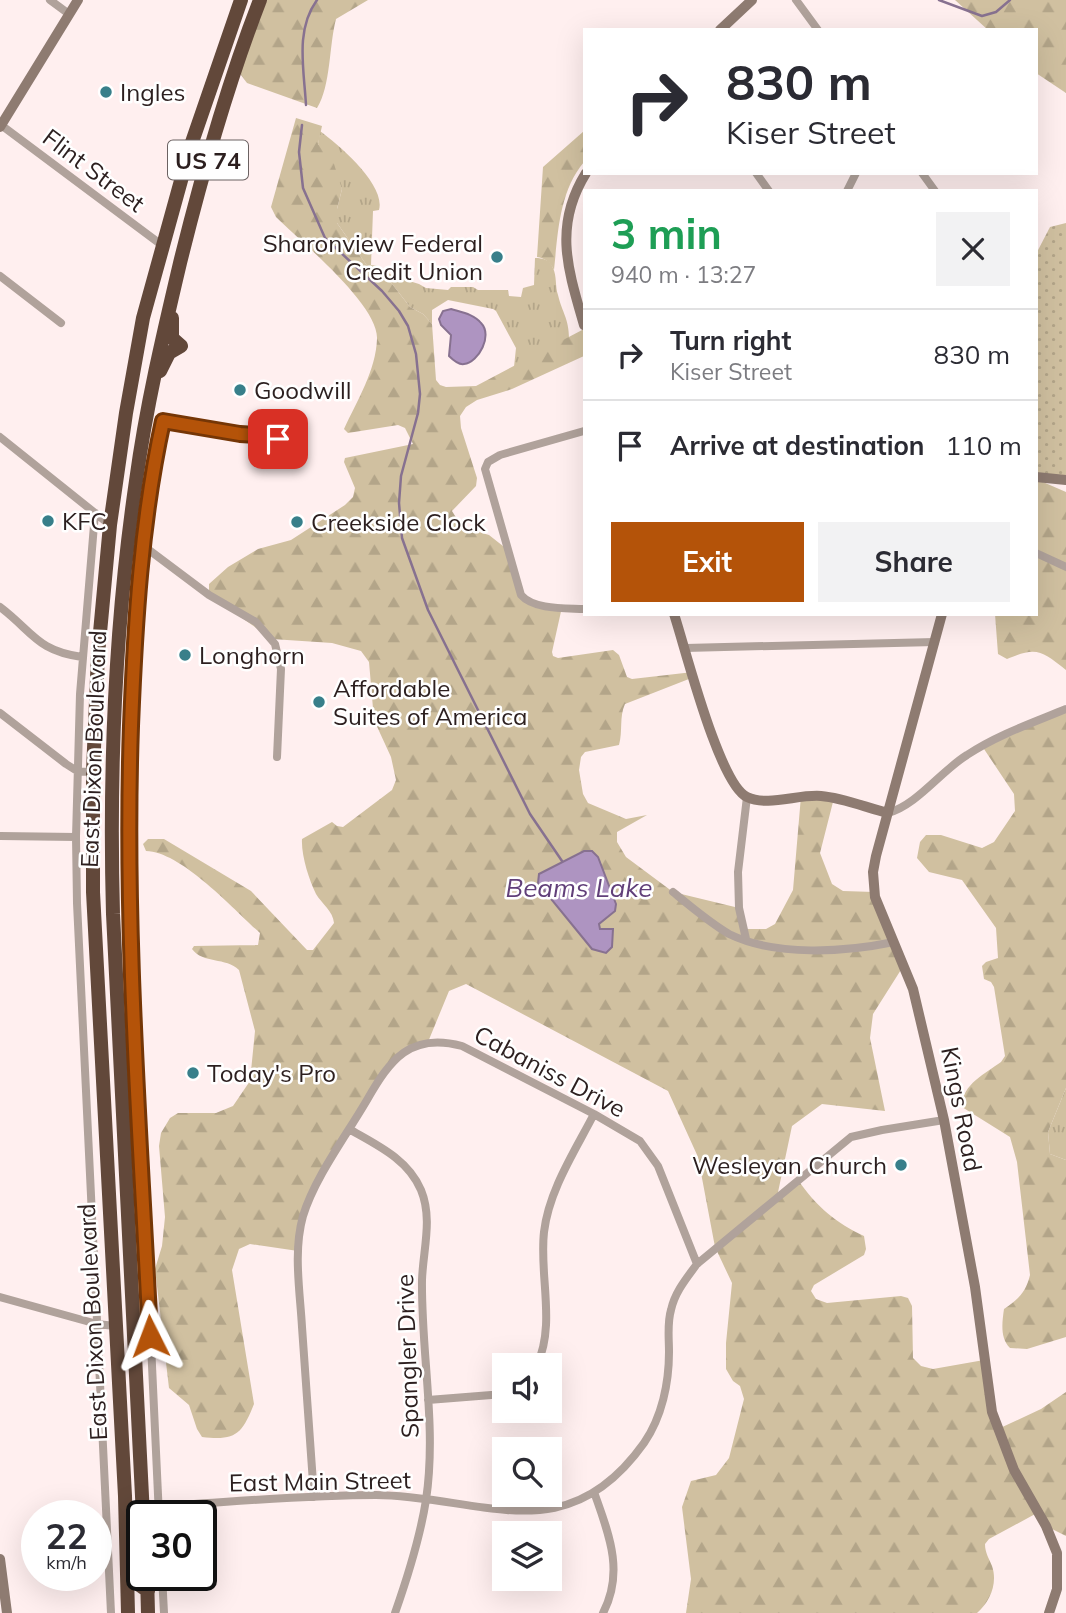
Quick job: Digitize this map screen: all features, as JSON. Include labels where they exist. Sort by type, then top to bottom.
[{"type":"highway","name":"East Dixon Boulevard","points":[[131,1609],[93,892],[93,772],[98,654],[110,525],[143,318],[190,148],[241,0]]},
{"type":"highway","name":"East Dixon Boulevard","points":[[143,1500],[123,1129],[111,829],[120,622],[129,535],[148,404],[179,266],[220,120],[260,0]]},
{"type":"highway","points":[[148,404],[153,401],[164,360],[173,349],[181,346],[174,340],[171,329],[179,266]]},
{"type":"highway","points":[[126,413],[129,438],[123,523],[129,535]]},
{"type":"highway","points":[[110,525],[115,529],[118,538],[115,606],[120,622]]},
{"type":"highway","points":[[93,892],[103,920],[109,1013],[112,1018],[118,1018]]},
{"type":"highway","points":[[99,1029],[109,1033],[113,1108],[123,1129]]},
{"type":"highway","points":[[124,1479],[130,1500]]},
{"type":"highway","points":[[148,1591],[148,1613]]},
{"type":"street","points":[[50,0],[69,14]]},
{"type":"street","points":[[0,126],[78,0]]},
{"type":"street","points":[[722,28],[752,0]]},
{"type":"street","points":[[796,0],[817,28]]},
{"type":"street","name":"Flint Street","points":[[0,126],[163,246]]},
{"type":"street","points":[[583,322],[570,276],[565,242],[567,219],[585,175]]},
{"type":"street","points":[[0,276],[61,323]]},
{"type":"street","name":"East Dixon Boulevard","points":[[158,1500],[135,1019],[128,809],[143,547],[163,421],[240,434],[275,436],[279,442]]},
{"type":"street","points":[[583,431],[500,455],[488,461],[485,473],[521,595],[534,604],[583,609]]},
{"type":"street","points":[[0,438],[110,525]]},
{"type":"street","points":[[1038,477],[1066,480]]},
{"type":"street","name":"East Dixon Boulevard","points":[[95,513],[82,657],[76,837],[111,1613]]},
{"type":"street","points":[[129,535],[209,595],[256,622],[275,644],[281,669],[277,757]]},
{"type":"street","points":[[1038,554],[1066,567]]},
{"type":"street","points":[[0,607],[44,647],[82,657]]},
{"type":"street","points":[[675,616],[726,771],[736,788],[747,797],[769,800],[821,796],[888,813],[904,807],[954,764],[982,746],[1066,709]]},
{"type":"street","name":"Kings Road","points":[[942,616],[876,856],[873,886],[920,1012],[944,1120],[975,1287],[992,1412],[1014,1470],[1046,1527],[1057,1553],[1057,1589],[1049,1613]]},
{"type":"street","points":[[685,648],[935,642]]},
{"type":"street","points":[[0,713],[77,771],[93,772]]},
{"type":"street","points":[[746,939],[739,908],[738,872],[747,797]]},
{"type":"street","points":[[0,836],[76,837]]},
{"type":"street","points":[[673,892],[731,934],[763,944],[819,950],[860,949],[894,942]]},
{"type":"street","points":[[118,1018],[135,1019]]},
{"type":"street","points":[[83,1030],[99,1029]]},
{"type":"street","name":"Cabaniss Drive","points":[[314,1497],[298,1260],[303,1218],[308,1202],[384,1070],[406,1050],[428,1042],[440,1041],[462,1046],[594,1114],[640,1141],[653,1156],[697,1264]]},
{"type":"street","points":[[542,1353],[545,1333],[543,1246],[549,1205],[594,1114]]},
{"type":"street","name":"East Main Street","points":[[217,1506],[314,1497],[379,1495],[515,1512],[536,1511],[567,1504],[594,1492],[614,1478],[644,1443],[653,1427],[665,1395],[669,1372],[671,1311],[678,1290],[697,1264],[852,1137],[944,1120]]},
{"type":"street","name":"Spangler Drive","points":[[349,1129],[397,1158],[415,1178],[425,1200],[427,1217],[422,1281],[429,1438],[426,1499],[413,1557],[395,1613]]},
{"type":"street","points":[[0,1297],[97,1324],[115,1326]]},
{"type":"street","points":[[428,1400],[492,1395]]},
{"type":"street","points":[[594,1492],[613,1550],[611,1586],[603,1613]]},
{"type":"street","points":[[0,1559],[7,1613]]},
{"type":"street","points":[[163,1591],[164,1613]]},
{"type":"street","points":[[110,1602],[131,1609]]},
{"type":"green space","points":[[267,0],[368,0],[336,19],[325,88],[317,108],[247,83],[241,75],[241,66]]},
{"type":"green space","points":[[955,0],[1066,0],[1066,93],[1038,74],[1038,28],[986,28]]},
{"type":"green space","points":[[296,118],[322,126],[318,144],[334,164],[342,189],[337,223],[368,267],[382,271],[410,307],[423,314],[432,324],[436,380],[440,385],[476,386],[583,330],[583,356],[466,407],[460,416],[461,428],[477,478],[476,486],[452,511],[462,527],[489,535],[508,550],[525,600],[562,607],[553,656],[558,658],[613,650],[619,655],[627,677],[632,679],[693,672],[694,677],[625,704],[619,745],[585,752],[581,757],[579,770],[583,794],[588,803],[626,819],[647,815],[617,832],[617,842],[626,857],[673,892],[739,908],[743,929],[766,929],[775,924],[793,890],[801,796],[834,798],[820,853],[832,884],[843,891],[874,892],[904,965],[873,1014],[870,1038],[885,1111],[822,1104],[792,1126],[777,1197],[798,1180],[827,1213],[864,1236],[866,1249],[864,1255],[814,1285],[811,1291],[816,1299],[827,1303],[901,1296],[908,1298],[912,1306],[913,1358],[921,1366],[933,1369],[984,1360],[998,1429],[1041,1409],[1066,1392],[1066,1536],[1046,1526],[1037,1513],[989,1539],[985,1547],[994,1579],[989,1598],[977,1613],[686,1613],[691,1579],[682,1507],[691,1481],[716,1475],[729,1458],[744,1399],[740,1386],[733,1381],[726,1369],[732,1283],[715,1247],[698,1157],[668,1091],[466,984],[449,991],[428,1042],[393,1061],[308,1202],[298,1251],[250,1244],[239,1249],[232,1270],[254,1404],[241,1429],[223,1438],[202,1437],[189,1405],[169,1388],[155,1269],[162,1246],[165,1217],[159,1146],[161,1133],[170,1118],[178,1113],[216,1113],[233,1106],[250,1081],[255,1031],[239,970],[228,963],[202,957],[192,949],[194,946],[258,945],[260,933],[191,871],[160,854],[146,851],[143,844],[148,839],[164,839],[251,891],[307,950],[313,950],[334,923],[332,915],[316,894],[311,882],[304,860],[302,839],[332,822],[343,827],[392,790],[396,780],[391,757],[374,720],[369,662],[361,651],[332,643],[272,639],[209,595],[209,584],[228,567],[258,549],[291,540],[353,497],[355,488],[344,462],[345,458],[413,444],[405,428],[398,425],[348,433],[344,429],[370,374],[377,339],[374,325],[352,292],[276,217],[271,207]]},
{"type":"green space","points":[[320,131],[359,166],[375,189],[379,210],[373,211],[371,265],[426,288],[448,290],[451,287],[473,287],[478,290],[508,290],[509,296],[521,297],[523,288],[534,285],[535,258],[543,259],[550,263],[554,271],[569,338],[514,367],[516,348],[493,309],[448,300],[432,310],[432,324],[423,314],[410,307],[382,271],[368,267],[337,223],[342,189],[318,144]]},
{"type":"green space","points":[[583,132],[583,164],[569,186],[565,200],[554,270],[547,261],[537,257],[543,167]]},
{"type":"green space","points":[[1066,223],[1066,480],[1038,477],[1038,250],[1050,227]]},
{"type":"green space","points":[[1038,480],[1066,492],[1066,670],[1039,652],[1007,659],[998,654],[995,616],[1038,616]]},
{"type":"green space","points":[[1066,709],[1066,1088],[1048,1132],[1050,1154],[1066,1160],[1066,1337],[1027,1349],[1010,1348],[1003,1335],[1004,1309],[1021,1295],[1030,1275],[1017,1162],[1010,1137],[962,1107],[970,1086],[1005,1056],[994,987],[984,979],[982,966],[998,958],[996,928],[962,880],[929,872],[917,858],[920,842],[926,835],[941,835],[982,848],[994,842],[1015,811],[1014,794],[982,746]]},
{"type":"green space","points":[[1066,1088],[1066,1160],[1050,1154],[1048,1132]]},
{"type":"water","points":[[451,309],[475,317],[486,334],[479,353],[464,364],[449,356],[451,335],[439,319],[443,311]]},
{"type":"water","name":"Beams Lake","points":[[584,851],[592,851],[598,857],[616,904],[615,911],[599,924],[600,929],[613,929],[612,947],[606,953],[592,949],[538,883],[539,874]]},
{"type":"waterway","points":[[306,105],[303,37],[310,12],[317,0]]},
{"type":"waterway","points":[[939,0],[982,16],[996,12],[1010,0]]},
{"type":"waterway","points":[[302,125],[299,152],[303,188],[325,238],[382,291],[399,311],[408,326],[416,354],[420,394],[418,413],[401,476],[399,503],[402,538],[428,610],[530,814],[562,861]]},
{"type":"place","name":"Ingles","points":[[106,92]]},
{"type":"place","name":"Sharonview Federal Credit Union","points":[[497,257]]},
{"type":"place","name":"Goodwill","points":[[240,390]]},
{"type":"place","name":"KFC","points":[[48,521]]},
{"type":"place","name":"Creekside Clock","points":[[297,522]]},
{"type":"place","name":"Longhorn","points":[[185,655]]},
{"type":"place","name":"Affordable Suites of America","points":[[319,702]]},
{"type":"place","name":"Today's Pro","points":[[193,1073]]},
{"type":"place","name":"Wesleyan Church","points":[[901,1165]]},
{"type":"route","points":[[150,1336],[128,871],[128,809],[139,580],[151,487],[163,421],[240,434],[275,436],[278,439]]}]
